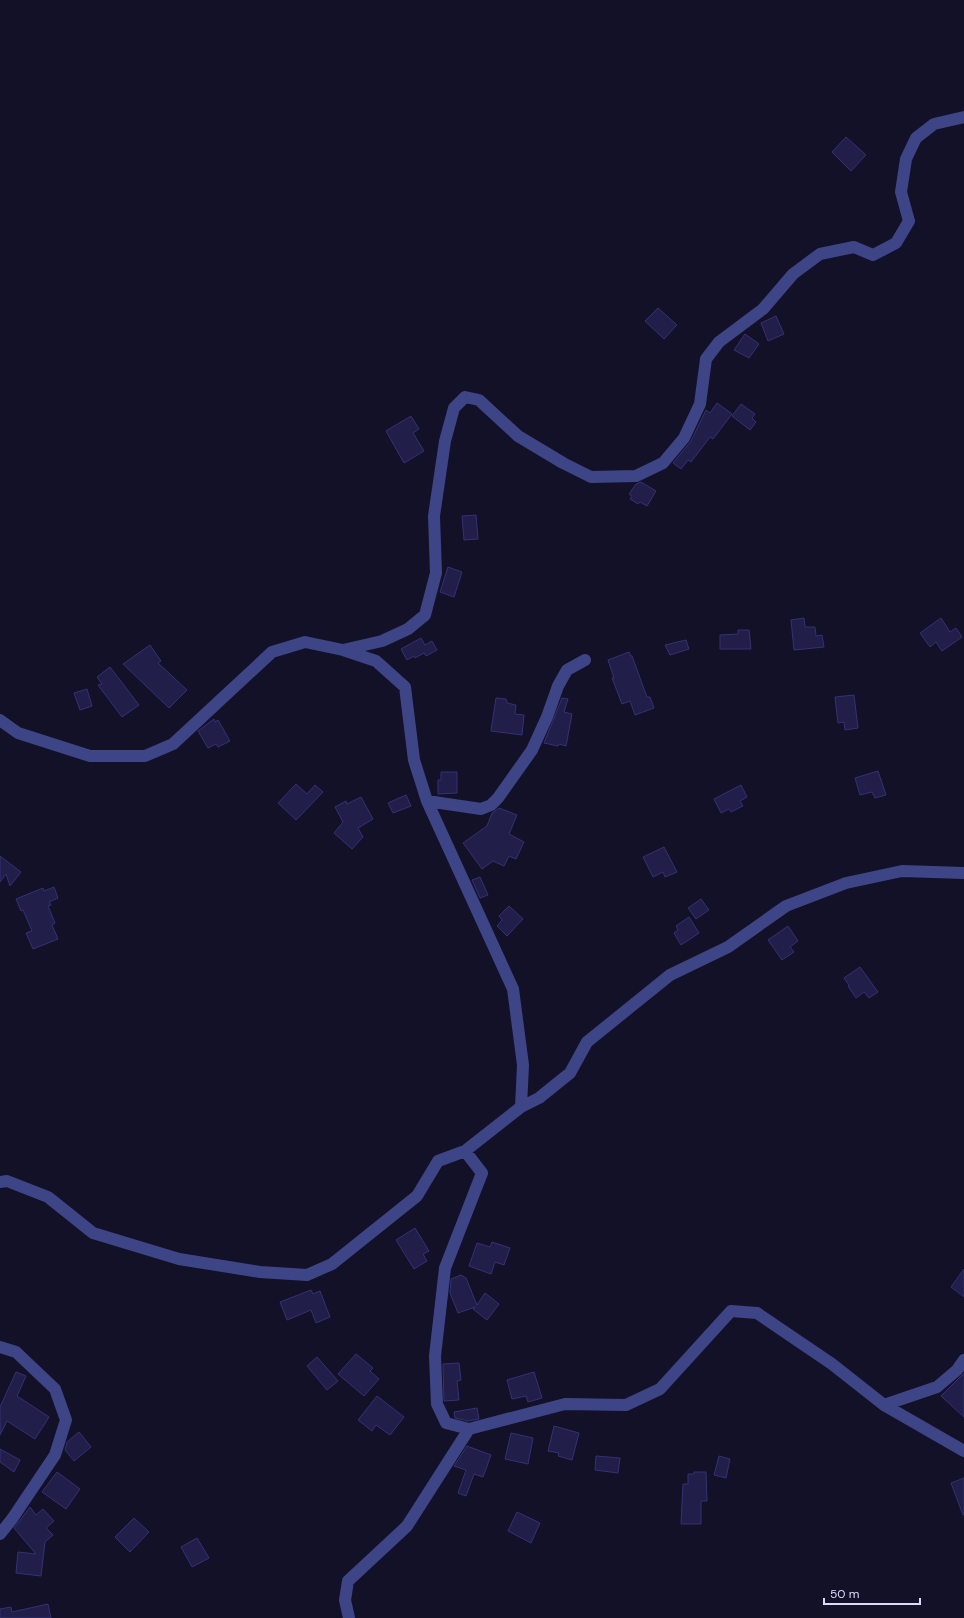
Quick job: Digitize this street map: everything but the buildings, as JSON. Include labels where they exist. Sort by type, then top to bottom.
[{"type":"street","points":[[343,650],[382,642],[408,629],[425,615],[436,573],[434,516],[445,441],[454,408],[465,397],[479,400],[518,436],[563,463],[591,477],[636,476],[663,463],[684,438],[700,404],[706,359],[719,342],[763,309],[793,274],[820,254],[854,247],[873,255],[896,243],[909,221],[901,192],[906,159],[916,138],[934,124],[964,117]]},
{"type":"street","points":[[0,720],[18,733],[90,756],[145,756],[173,744],[272,652],[305,642],[343,650],[376,661],[405,687],[414,760],[427,802],[513,989],[523,1065],[521,1107]]},
{"type":"street","points":[[427,802],[481,809],[491,805],[498,798],[532,750],[547,717],[558,686],[567,670],[584,660]]},
{"type":"street","points":[[0,1182],[7,1181],[48,1197],[93,1233],[179,1259],[260,1272],[307,1275],[332,1264],[417,1196],[438,1161],[465,1151],[521,1107],[540,1098],[570,1073],[587,1042],[670,975],[728,947],[786,906],[846,883],[902,871],[964,873]]},
{"type":"street","points":[[465,1151],[482,1173],[445,1268],[435,1356],[437,1404],[446,1423],[469,1429],[565,1404],[626,1405],[660,1389],[731,1311],[757,1313],[832,1364],[884,1405],[964,1451]]},
{"type":"street","points":[[0,1347],[16,1352],[55,1389],[66,1420],[54,1455],[12,1519],[0,1534]]},
{"type":"street","points":[[884,1405],[937,1387],[957,1370],[964,1360]]},
{"type":"street","points":[[349,1618],[345,1600],[348,1581],[407,1526],[469,1429]]}]
